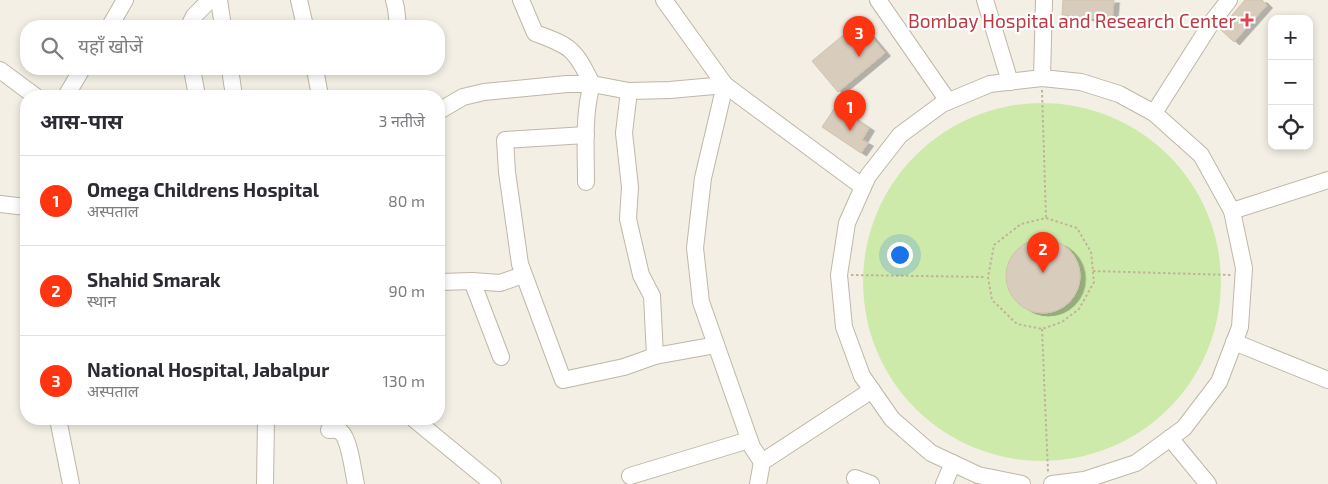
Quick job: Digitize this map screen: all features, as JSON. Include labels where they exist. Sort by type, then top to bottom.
[{"type":"street","points":[[113,20],[125,0]]},
{"type":"street","points":[[192,20],[210,0]]},
{"type":"street","points":[[219,0],[222,20]]},
{"type":"street","points":[[299,0],[304,20]]},
{"type":"street","points":[[394,0],[397,20]]},
{"type":"street","points":[[520,0],[535,33],[561,42],[572,49],[584,66],[592,84],[586,135],[586,182]]},
{"type":"street","points":[[664,0],[725,85],[863,187]]},
{"type":"street","points":[[878,0],[948,102]]},
{"type":"street","points":[[985,0],[1010,82]]},
{"type":"street","points":[[1042,78],[1044,0]]},
{"type":"street","points":[[1154,112],[1212,22],[1229,0]]},
{"type":"street","points":[[0,70],[27,90]]},
{"type":"street","points":[[70,90],[78,75]]},
{"type":"street","points":[[193,75],[196,90]]},
{"type":"street","points":[[231,75],[233,90]]},
{"type":"street","points":[[316,75],[319,90]]},
{"type":"street","points":[[1022,484],[978,476],[932,453],[892,419],[862,376],[844,327],[839,275],[847,224],[863,187],[868,176],[900,135],[942,104],[990,84],[1042,78],[1081,82],[1119,94],[1154,112],[1201,155],[1232,210],[1244,268],[1240,327],[1219,382],[1184,428],[1136,463],[1077,483],[1050,479]]},
{"type":"street","points":[[445,107],[462,97],[484,92],[592,84],[629,91],[670,90],[725,85]]},
{"type":"street","points":[[725,85],[703,178],[695,248],[701,302],[749,440],[762,462],[758,484]]},
{"type":"street","points":[[629,91],[624,133],[630,186],[628,219],[641,275],[652,296],[655,356]]},
{"type":"street","points":[[586,135],[505,140],[507,172],[520,264],[563,380],[624,367],[655,356],[716,346]]},
{"type":"street","points":[[1232,210],[1328,180]]},
{"type":"street","points":[[0,204],[20,206]]},
{"type":"street","points":[[445,282],[500,283],[523,275]]},
{"type":"street","points":[[472,281],[501,357]]},
{"type":"street","points":[[1234,342],[1328,380]]},
{"type":"street","points":[[762,462],[872,390]]},
{"type":"street","points":[[59,425],[71,484]]},
{"type":"street","points":[[265,484],[266,425]]},
{"type":"street","points":[[421,425],[493,484]]},
{"type":"street","points":[[329,430],[338,430],[342,433],[347,444],[356,484]]},
{"type":"street","points":[[1170,438],[1208,484]]},
{"type":"street","points":[[630,476],[749,440]]},
{"type":"street","points":[[944,484],[953,463]]},
{"type":"street","points":[[855,478],[871,484]]},
{"type":"path","points":[[1042,78],[1046,218]]},
{"type":"path","points":[[1046,218],[1076,228],[1091,252],[1094,282],[1079,309],[1062,322],[1042,329],[1018,324],[992,300],[988,277],[994,245],[1021,224],[1046,218]]},
{"type":"path","points":[[1093,271],[1244,276]]},
{"type":"path","points":[[839,275],[988,277]]},
{"type":"path","points":[[1042,329],[1050,479]]},
{"type":"green space","points":[[1024,103],[1060,103],[1094,110],[1127,124],[1156,143],[1181,168],[1200,197],[1214,230],[1221,264],[1221,300],[1218,317],[1208,351],[1181,396],[1156,421],[1127,440],[1094,454],[1060,461],[1024,461],[990,454],[957,440],[928,421],[903,396],[884,367],[870,334],[863,300],[863,264],[870,230],[884,197],[903,168],[928,143],[957,124],[990,110]]},
{"type":"building","points":[[1063,0],[1114,0],[1112,20],[1062,15]]},
{"type":"building","points":[[1245,0],[1262,0],[1267,5],[1234,42],[1220,29]]},
{"type":"building","points":[[859,22],[885,53],[838,92],[812,61]]},
{"type":"building","points":[[836,106],[869,128],[862,140],[868,143],[861,153],[822,127]]},
{"type":"building","points":[[1043,239],[1064,245],[1074,255],[1080,276],[1074,297],[1064,307],[1043,313],[1022,307],[1012,297],[1006,276],[1012,255],[1022,245]]},
{"type":"place","name":"Bombay Hospital and Research Center","points":[[1247,20]]},
{"type":"place","name":"National Hospital, Jabalpur","points":[[859,57]]},
{"type":"place","name":"Omega Childrens Hospital","points":[[850,131]]},
{"type":"place","name":"Shahid Smarak","points":[[1043,273]]}]
